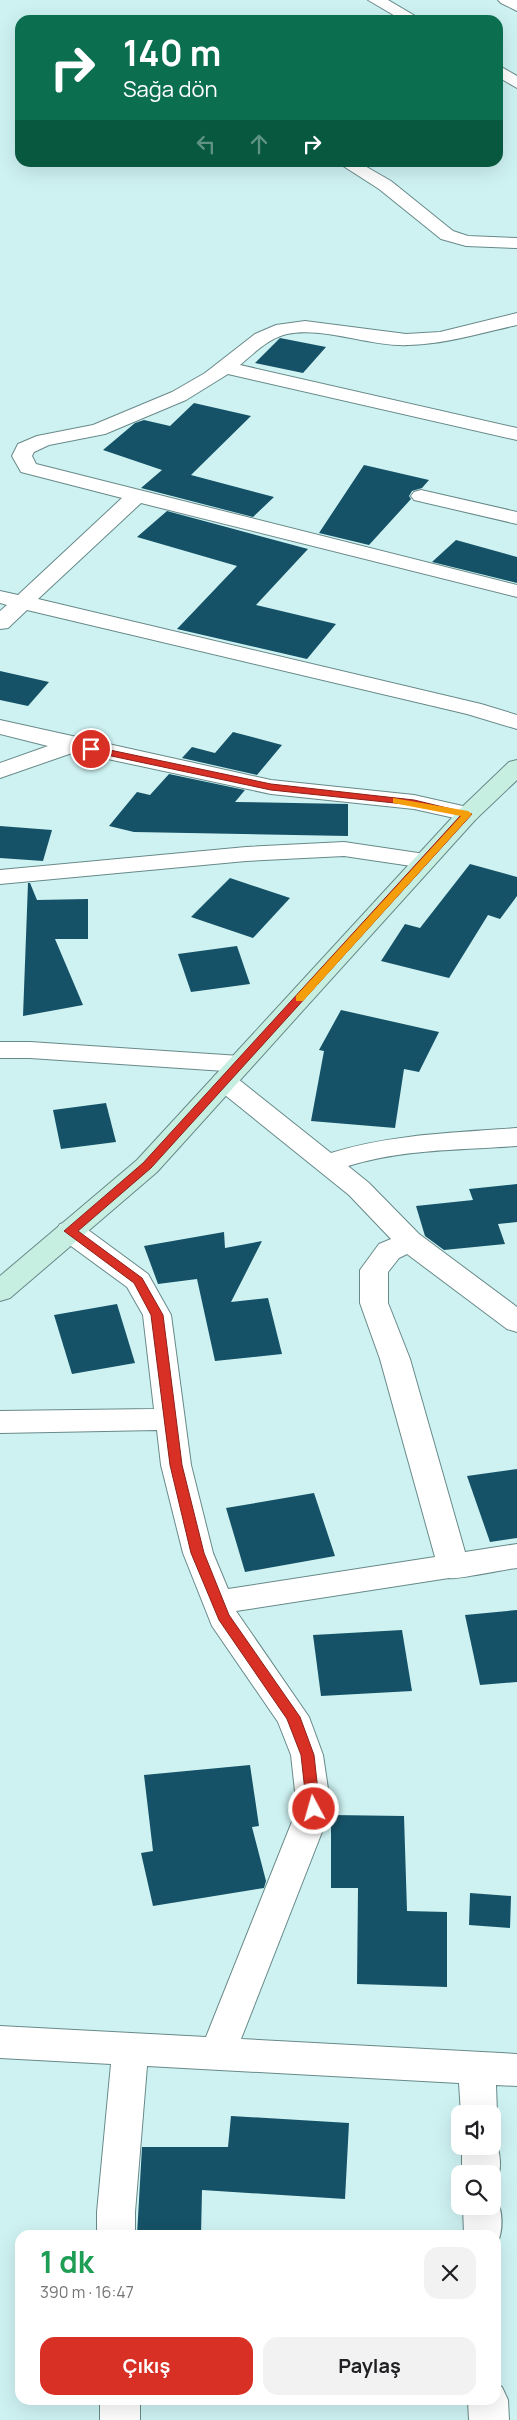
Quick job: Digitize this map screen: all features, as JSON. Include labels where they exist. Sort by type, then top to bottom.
[{"type":"street","points":[[376,0],[404,15]]},
{"type":"street","points":[[506,0],[517,6]]},
{"type":"street","points":[[503,73],[517,83]]},
{"type":"street","points":[[353,167],[384,185],[448,235],[466,241],[517,242]]},
{"type":"street","points":[[517,319],[440,338],[406,340],[305,327],[283,329],[262,338],[225,366],[179,396],[98,430],[44,440],[25,448],[22,456],[28,468],[517,591]]},
{"type":"street","points":[[225,366],[345,396],[517,434]]},
{"type":"street","points":[[0,623],[136,496]]},
{"type":"street","points":[[421,496],[517,518]]},
{"type":"street","points":[[0,597],[473,709],[517,722]]},
{"type":"street","points":[[0,727],[72,745],[271,787],[414,802],[468,814]]},
{"type":"street","points":[[1,771],[29,735]]},
{"type":"street","points":[[1,771],[72,745]]},
{"type":"street","points":[[0,1291],[147,1166],[468,814],[517,767]]},
{"type":"street","points":[[0,877],[246,854],[344,849],[425,861]]},
{"type":"street","points":[[0,1050],[30,1050],[232,1072],[327,1163],[359,1189],[410,1241],[517,1322]]},
{"type":"street","points":[[327,1163],[370,1150],[415,1144],[517,1137]]},
{"type":"street","points":[[70,1231],[138,1280],[157,1315],[176,1465],[198,1553],[223,1617],[293,1717],[307,1755],[314,1809],[218,2054]]},
{"type":"street","points":[[410,1241],[389,1251],[374,1270],[374,1303],[395,1359],[454,1568]]},
{"type":"street","points":[[0,1422],[171,1419]]},
{"type":"street","points":[[218,1602],[454,1568],[517,1556]]},
{"type":"street","points":[[0,2042],[517,2070]]},
{"type":"street","points":[[116,2230],[130,2050]]},
{"type":"street","points":[[477,2069],[479,2105]]},
{"type":"street","points":[[482,2215],[483,2230]]},
{"type":"street","points":[[120,2405],[120,2420]]},
{"type":"street","points":[[488,2405],[489,2420]]},
{"type":"building","points":[[280,338],[326,347],[303,373],[255,363]]},
{"type":"building","points":[[194,403],[251,416],[191,475],[274,497],[253,517],[141,488],[162,470],[103,450],[135,423],[144,420],[170,426]]},
{"type":"building","points":[[364,465],[429,480],[422,488],[412,491],[409,496],[411,499],[369,545],[319,533]]},
{"type":"building","points":[[167,511],[308,549],[256,605],[336,624],[307,659],[177,629],[237,566],[137,537]]},
{"type":"building","points":[[456,540],[517,557],[517,583],[432,562]]},
{"type":"building","points":[[0,671],[49,682],[28,706],[0,700]]},
{"type":"building","points":[[233,732],[282,745],[257,775],[182,758],[192,747],[215,753]]},
{"type":"building","points":[[169,774],[245,790],[235,802],[348,804],[348,836],[134,832],[109,826],[137,792],[150,795]]},
{"type":"building","points":[[0,826],[52,830],[43,861],[0,858]]},
{"type":"building","points":[[470,864],[517,877],[517,896],[500,919],[488,915],[449,978],[381,961],[405,924],[420,928]]},
{"type":"building","points":[[230,878],[290,898],[253,938],[191,917]]},
{"type":"building","points":[[28,883],[30,883],[37,900],[88,899],[88,939],[55,939],[83,1005],[23,1016]]},
{"type":"building","points":[[237,946],[250,984],[191,992],[178,954]]},
{"type":"building","points":[[341,1010],[439,1032],[419,1072],[404,1069],[395,1128],[311,1121],[324,1051],[319,1050]]},
{"type":"building","points":[[106,1103],[116,1142],[61,1149],[53,1110]]},
{"type":"building","points":[[517,1184],[517,1222],[498,1224],[505,1244],[444,1250],[425,1236],[416,1206],[473,1200],[469,1189]]},
{"type":"building","points":[[224,1232],[225,1248],[262,1241],[231,1302],[268,1298],[282,1354],[215,1361],[197,1279],[158,1284],[144,1246]]},
{"type":"building","points":[[117,1304],[135,1363],[72,1374],[54,1315]]},
{"type":"building","points":[[517,1469],[517,1538],[490,1542],[467,1476]]},
{"type":"building","points":[[314,1493],[335,1556],[245,1572],[226,1508]]},
{"type":"building","points":[[517,1610],[517,1682],[480,1685],[465,1615]]},
{"type":"building","points":[[402,1630],[412,1691],[321,1696],[313,1635]]},
{"type":"building","points":[[250,1765],[259,1826],[252,1827],[266,1881],[264,1888],[153,1906],[141,1853],[153,1851],[144,1775]]},
{"type":"building","points":[[331,1815],[404,1816],[407,1911],[447,1912],[447,1987],[357,1984],[358,1888],[331,1888]]},
{"type":"building","points":[[470,1893],[511,1896],[510,1928],[469,1925]]},
{"type":"building","points":[[231,2116],[349,2123],[345,2199],[202,2190],[201,2230],[137,2230],[142,2147],[228,2147]]},
{"type":"slow traffic","points":[[300,998],[468,814],[414,802],[397,801]]},
{"type":"route","points":[[91,749],[271,787],[414,802],[468,814],[147,1166],[70,1231],[138,1280],[157,1315],[168,1383],[176,1465],[198,1553],[223,1617],[258,1664],[293,1717],[307,1755],[314,1809]]}]
